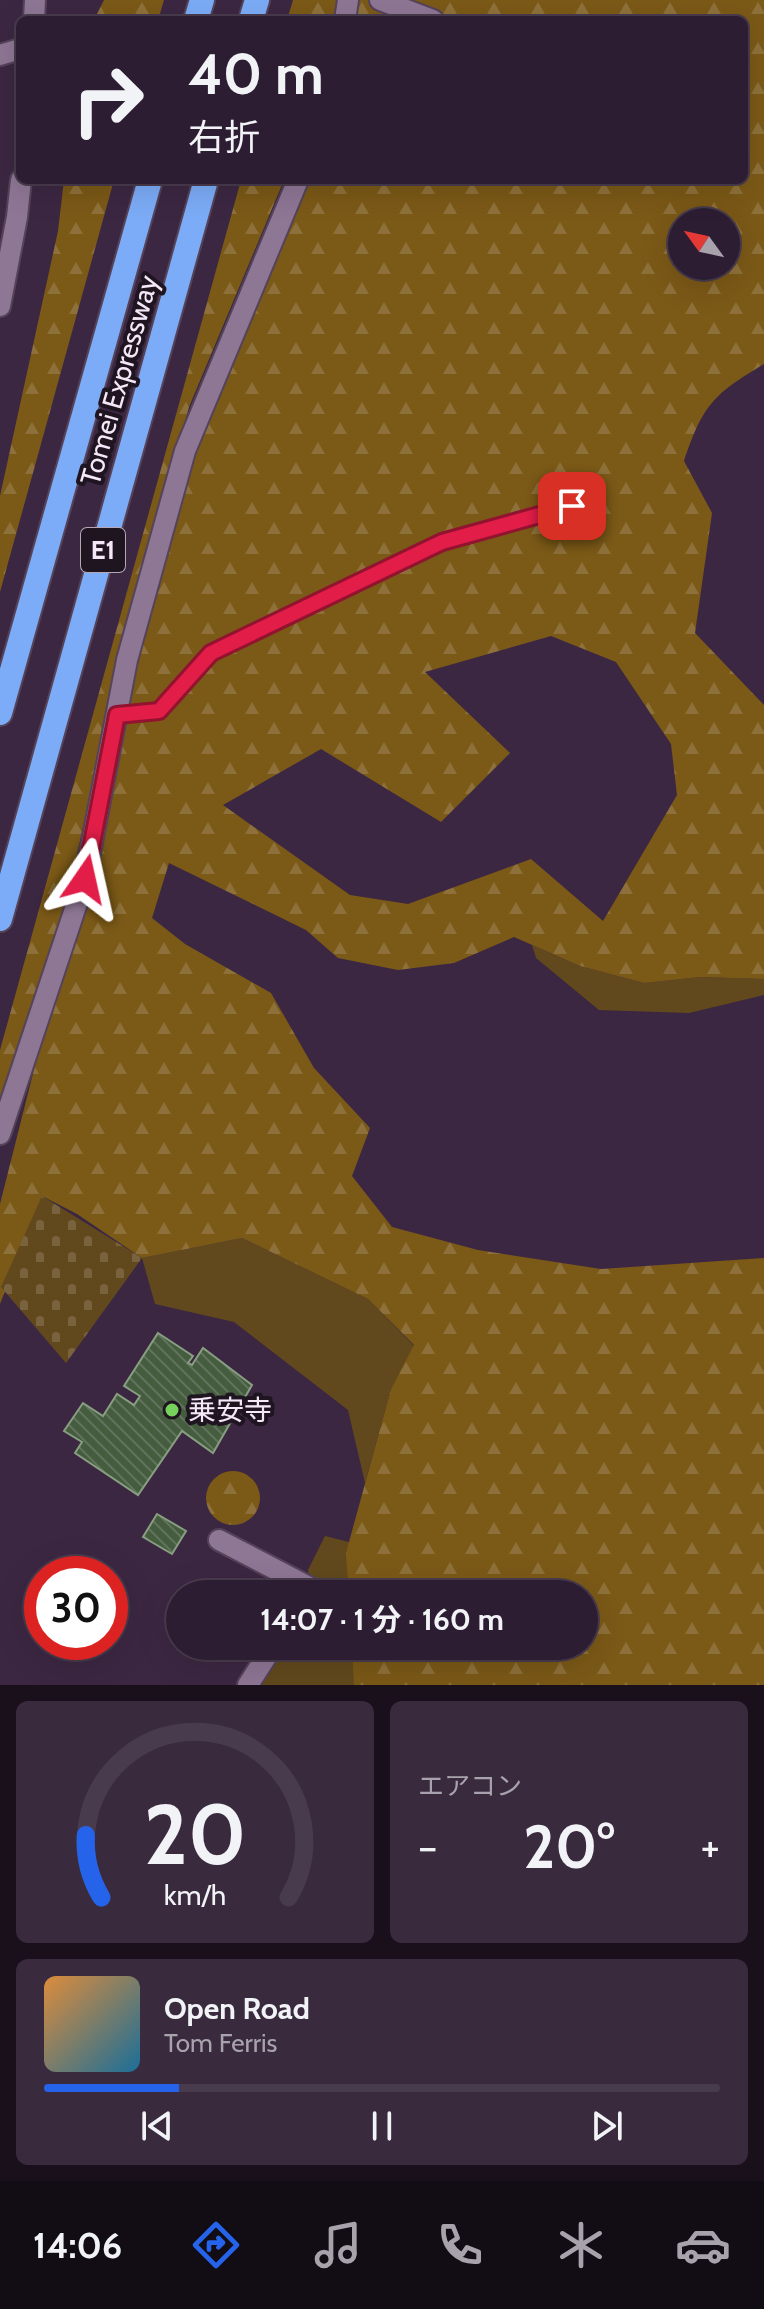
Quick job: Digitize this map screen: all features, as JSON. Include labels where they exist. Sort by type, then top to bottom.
[{"type":"highway","name":"Tomei Expressway","points":[[0,713],[149,184]]},
{"type":"highway","name":"Tomei Expressway","points":[[0,919],[205,184]]},
{"type":"street","points":[[380,0],[422,16]]},
{"type":"street","points":[[0,306],[20,184]]},
{"type":"street","points":[[0,1134],[85,879],[127,660],[185,451],[296,184]]},
{"type":"street","points":[[219,1540],[296,1580]]},
{"type":"street","points":[[248,1685],[264,1660]]},
{"type":"lane","points":[[117,715],[159,711],[211,653],[442,542],[572,506]]},
{"type":"green space","points":[[104,0],[164,0],[159,16],[96,16]]},
{"type":"green space","points":[[293,0],[338,0],[335,16],[288,16]]},
{"type":"green space","points":[[348,0],[764,0],[764,364],[712,402],[697,426],[684,461],[712,513],[695,633],[764,705],[764,979],[701,977],[644,983],[580,966],[514,937],[454,963],[398,970],[338,958],[306,930],[169,863],[152,918],[185,944],[271,993],[314,1068],[370,1128],[352,1176],[392,1227],[478,1250],[601,1269],[764,1258],[764,1685],[354,1685],[353,1660],[598,1660],[598,1580],[348,1580],[346,1554],[391,1389],[414,1345],[368,1299],[242,1238],[142,1258],[77,1214],[42,1196],[0,1304],[0,1204],[198,421],[294,184],[748,184],[748,16],[346,16]],"holes":[[[551,636],[616,662],[671,744],[677,795],[603,921],[531,859],[408,904],[350,895],[223,805],[321,749],[441,822],[510,753],[425,672]]]},
{"type":"green space","points":[[64,184],[113,184],[0,592],[0,496],[58,231]]},
{"type":"green space","points":[[240,184],[282,184],[189,407],[124,642],[64,913],[0,1137],[0,1050]]},
{"type":"green space","points":[[532,945],[580,966],[644,983],[701,977],[764,979],[764,995],[689,1013],[599,1010],[536,958]]},
{"type":"green space","points":[[42,1196],[142,1258],[66,1363],[1,1287]]},
{"type":"green space","points":[[242,1238],[368,1299],[414,1346],[391,1389],[365,1483],[348,1410],[234,1322],[155,1304],[142,1258]]},
{"type":"green space","points":[[233,1471],[252,1479],[260,1498],[252,1517],[233,1525],[214,1517],[206,1498],[214,1479]]},
{"type":"green space","points":[[325,1536],[349,1542],[350,1580],[310,1580],[308,1570]]},
{"type":"green space","points":[[272,1660],[354,1660],[355,1685],[259,1685]]},
{"type":"building","name":"乗安寺","points":[[158,1333],[193,1356],[188,1363],[192,1365],[203,1348],[252,1385],[213,1453],[182,1431],[138,1495],[75,1453],[82,1442],[64,1431],[83,1403],[103,1416],[117,1394],[134,1405],[140,1396],[124,1386]]},
{"type":"building","points":[[157,1514],[186,1531],[172,1554],[143,1537]]},
{"type":"place","name":"乗安寺","points":[[172,1410]]},
{"type":"route","points":[[85,879],[117,715],[159,711],[211,653],[442,542],[572,506]]}]
